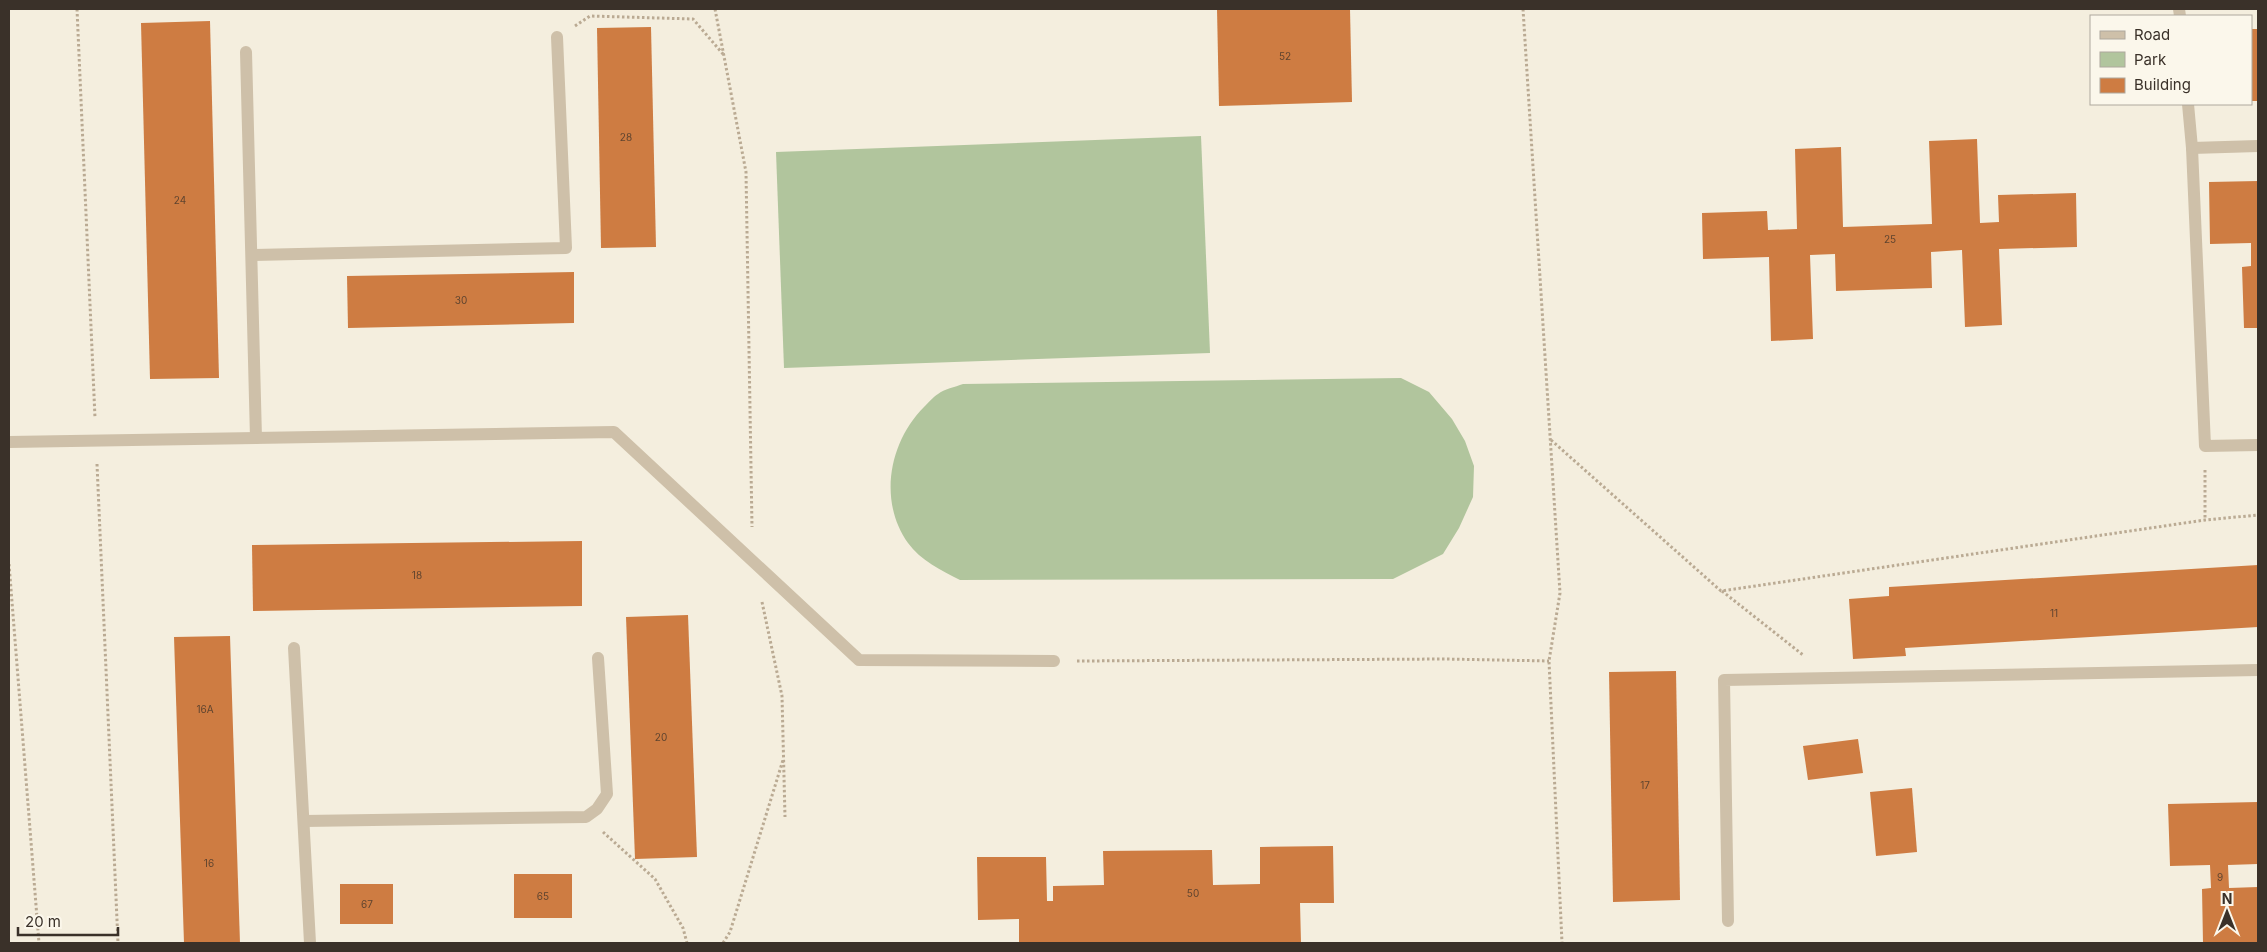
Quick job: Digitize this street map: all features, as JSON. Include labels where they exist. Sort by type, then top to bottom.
[{"type":"lane","points":[[252,255],[566,248],[557,37]]},
{"type":"lane","points":[[246,52],[256,438]]},
{"type":"lane","points":[[2188,105],[2192,148],[2205,446],[2258,445]]},
{"type":"lane","points":[[2192,148],[2258,146]]},
{"type":"lane","points":[[9,442],[614,432],[859,660],[1054,662]]},
{"type":"lane","points":[[294,648],[310,943]]},
{"type":"lane","points":[[304,821],[586,817],[597,810],[607,794],[598,658]]},
{"type":"lane","points":[[1728,921],[1724,680],[2258,670]]},
{"type":"path","points":[[76,9],[118,943]]},
{"type":"path","points":[[715,9],[746,172],[753,562]]},
{"type":"path","points":[[1522,9],[1560,593],[1549,662],[1562,943]]},
{"type":"path","points":[[557,37],[590,16],[693,19],[723,54]]},
{"type":"path","points":[[1550,440],[1721,590],[1833,678]]},
{"type":"path","points":[[2205,446],[2205,520]]},
{"type":"path","points":[[1721,590],[2205,520],[2258,515]]},
{"type":"path","points":[[9,564],[39,943]]},
{"type":"path","points":[[761,600],[782,696],[785,817]]},
{"type":"path","points":[[1054,662],[1445,659],[1549,662]]},
{"type":"path","points":[[723,943],[730,932],[784,757]]},
{"type":"path","points":[[586,817],[655,879],[683,928],[687,943]]},
{"type":"green space","points":[[1201,136],[1210,353],[784,368],[776,152]]},
{"type":"green space","points":[[1401,378],[1429,392],[1452,419],[1465,441],[1474,466],[1473,497],[1459,528],[1443,554],[1393,579],[960,580],[932,564],[913,549],[899,527],[893,509],[891,491],[892,472],[896,454],[903,437],[912,421],[934,397],[943,391],[963,384]]},
{"type":"building","points":[[1217,9],[1350,9],[1352,102],[1219,106]]},
{"type":"building","points":[[210,21],[219,378],[150,379],[141,23]]},
{"type":"building","points":[[651,27],[656,247],[601,248],[597,28]]},
{"type":"building","points":[[2252,29],[2258,29],[2258,101],[2252,101]]},
{"type":"building","points":[[1977,139],[1980,223],[1999,222],[1998,195],[2076,193],[2077,247],[1999,249],[2002,325],[1965,327],[1962,250],[1931,252],[1932,288],[1836,291],[1835,254],[1810,255],[1813,339],[1771,341],[1769,257],[1703,259],[1702,213],[1767,211],[1768,230],[1797,229],[1795,149],[1841,147],[1843,227],[1932,224],[1929,141]]},
{"type":"building","points":[[2258,181],[2258,328],[2244,328],[2242,267],[2251,266],[2251,243],[2210,244],[2209,182]]},
{"type":"building","points":[[574,272],[574,323],[348,328],[347,276]]},
{"type":"building","points":[[582,541],[582,606],[253,611],[252,545]]},
{"type":"building","points":[[2258,565],[2258,627],[1905,648],[1906,656],[1853,659],[1849,599],[1889,596],[1889,587]]},
{"type":"building","points":[[688,615],[697,857],[635,859],[626,617]]},
{"type":"building","points":[[230,636],[240,943],[184,943],[174,637]]},
{"type":"building","points":[[1676,671],[1680,900],[1613,902],[1609,672]]},
{"type":"building","points":[[1858,739],[1863,773],[1808,780],[1803,746]]},
{"type":"building","points":[[1912,788],[1917,852],[1876,856],[1870,792]]},
{"type":"building","points":[[2258,802],[2258,864],[2228,865],[2229,888],[2258,887],[2258,943],[2203,943],[2202,889],[2211,888],[2210,865],[2170,866],[2168,804]]},
{"type":"building","points":[[1333,846],[1334,903],[1300,903],[1301,943],[1019,943],[1019,919],[978,920],[977,857],[1046,857],[1047,901],[1053,901],[1053,886],[1104,885],[1103,851],[1212,850],[1213,885],[1260,884],[1260,847]]},
{"type":"building","points":[[514,874],[572,874],[572,918],[514,918]]},
{"type":"building","points":[[340,884],[393,884],[393,924],[340,924]]}]
